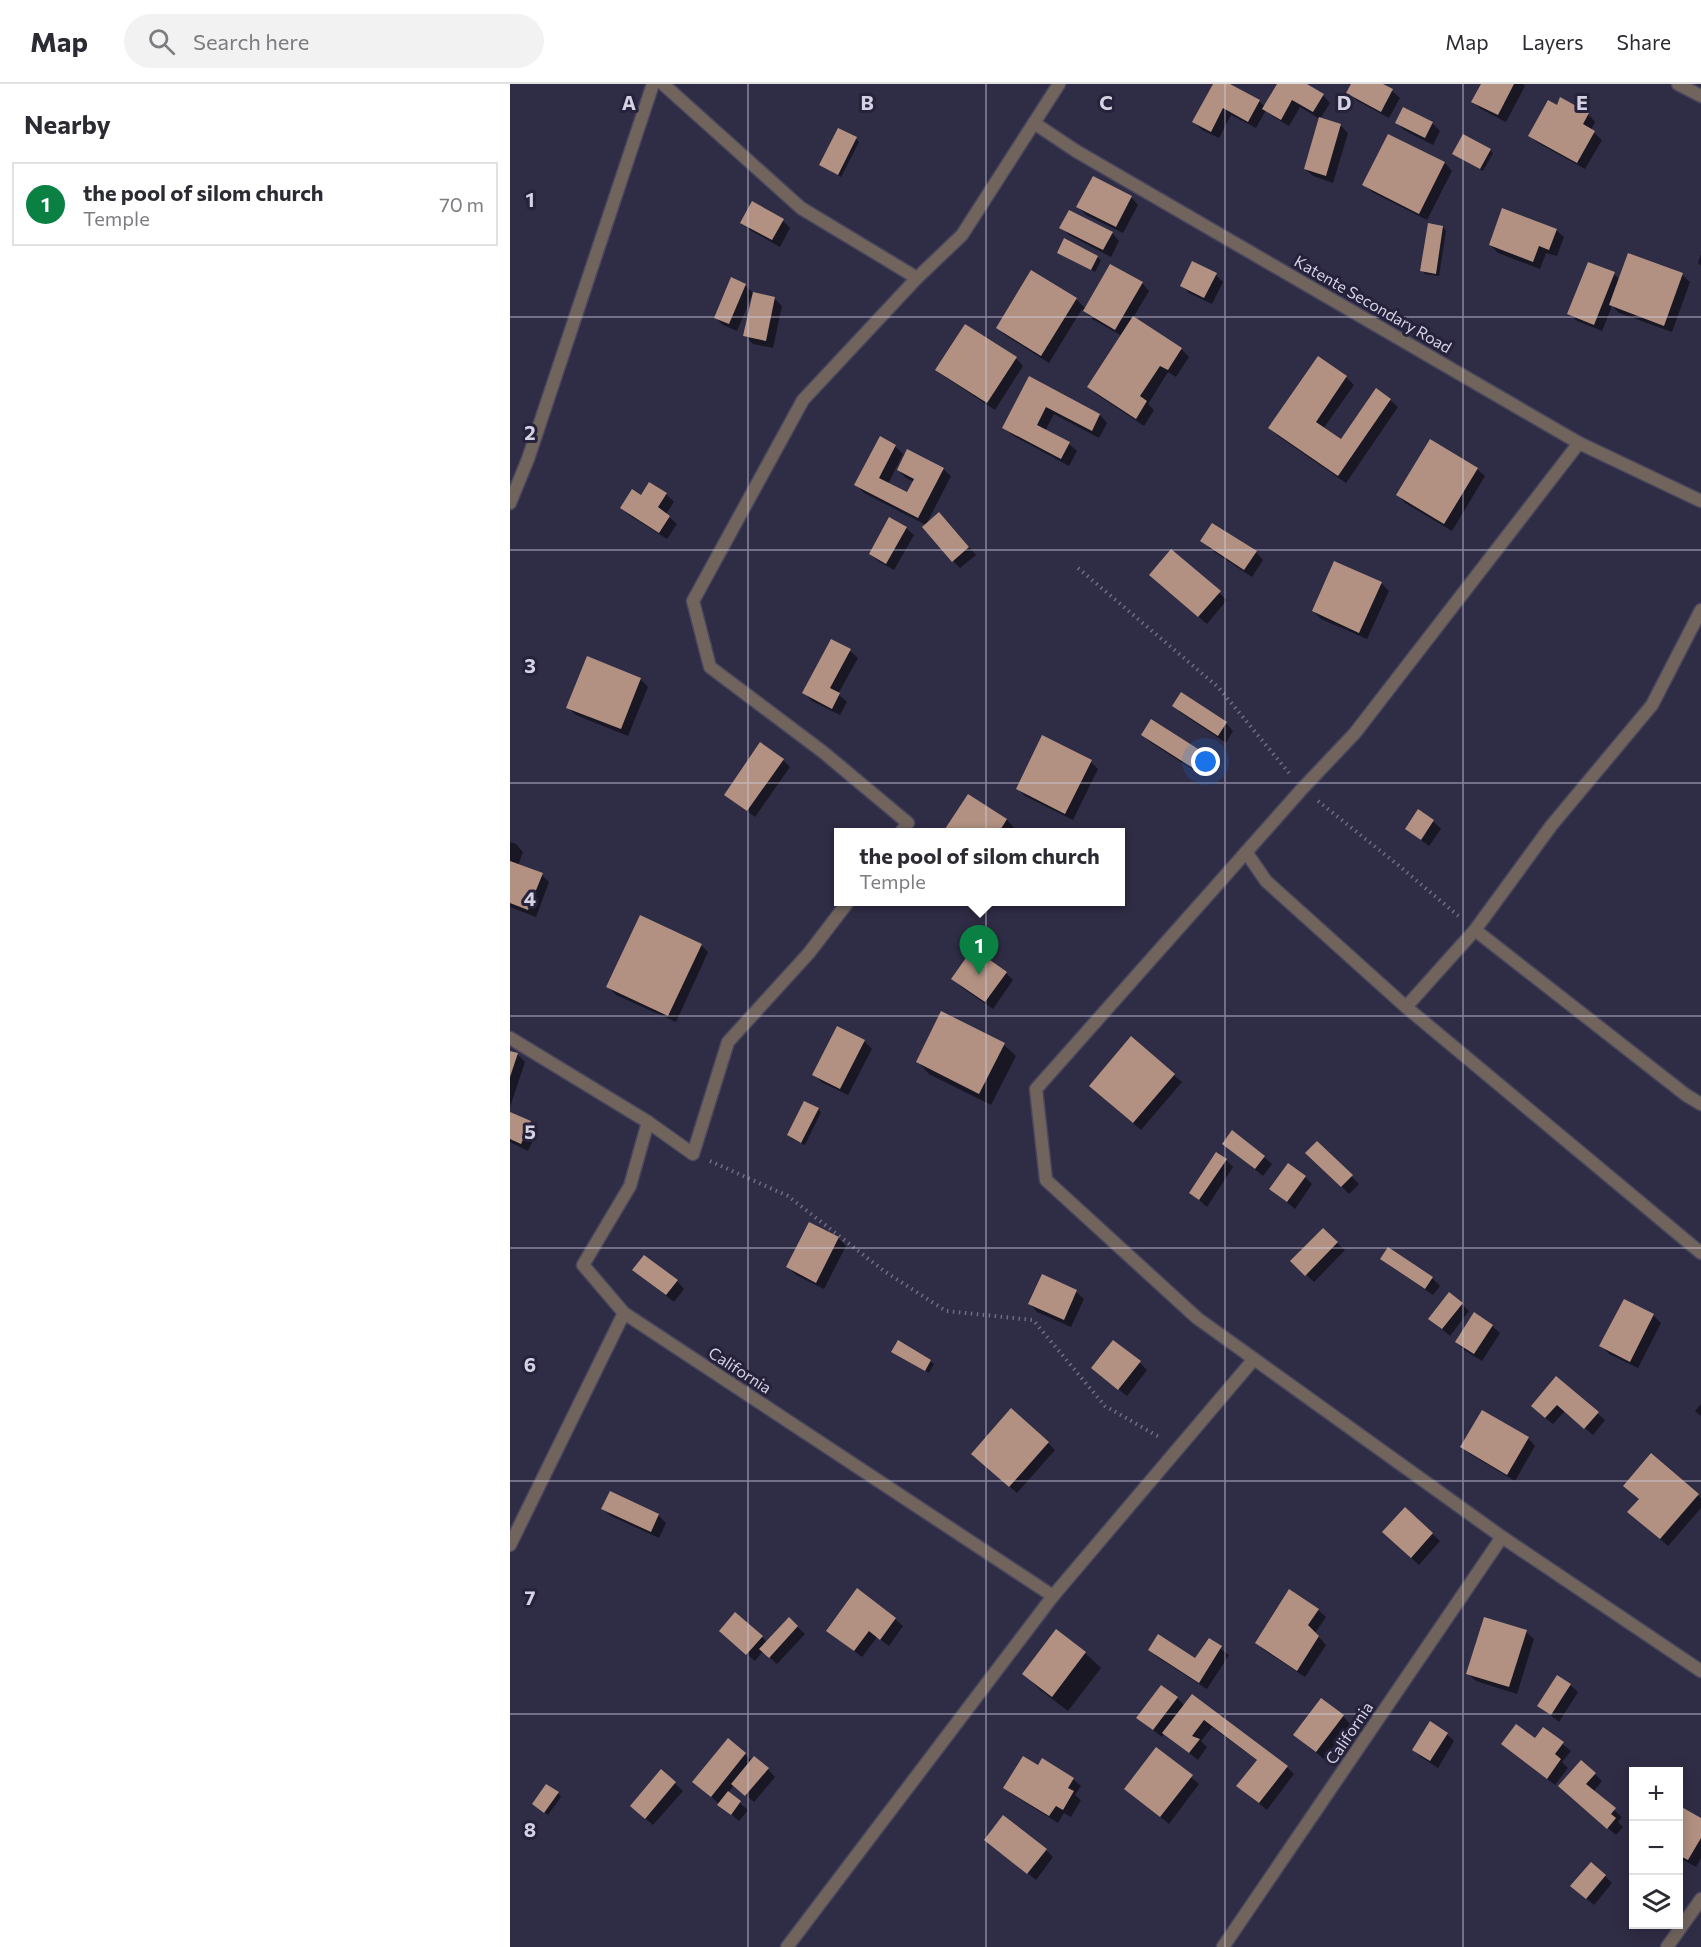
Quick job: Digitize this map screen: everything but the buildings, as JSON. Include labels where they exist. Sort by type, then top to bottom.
[{"type":"street","points":[[510,503],[532,448],[653,84]]},
{"type":"street","points":[[663,84],[801,208],[916,278]]},
{"type":"street","points":[[904,828],[908,823],[824,752],[710,667],[693,601],[803,400],[916,278],[962,235],[1059,84]]},
{"type":"street","points":[[1678,84],[1701,96]]},
{"type":"street","name":"Katente Secondary Road","points":[[1034,123],[1086,157],[1579,443],[1701,501]]},
{"type":"street","points":[[1579,443],[1355,733],[1302,789],[1036,1089],[1046,1180],[1197,1318],[1502,1537],[1701,1671]]},
{"type":"street","points":[[1406,1007],[1475,930],[1551,826],[1652,705],[1701,610]]},
{"type":"street","points":[[1246,852],[1266,881],[1406,1007],[1701,1253]]},
{"type":"street","points":[[510,1038],[648,1122],[693,1154],[728,1042],[809,953],[845,906]]},
{"type":"street","points":[[1475,930],[1686,1095],[1701,1104]]},
{"type":"street","name":"California","points":[[648,1122],[630,1186],[583,1265],[624,1313],[1053,1596]]},
{"type":"street","points":[[510,1545],[624,1313]]},
{"type":"street","points":[[787,1947],[1053,1596],[1254,1359]]},
{"type":"street","name":"California","points":[[1223,1947],[1502,1537]]},
{"type":"street","points":[[1667,1947],[1701,1899]]},
{"type":"path","points":[[1078,568],[1218,687],[1302,789],[1475,930]]},
{"type":"path","points":[[693,1154],[788,1196],[884,1271],[946,1311],[1033,1320],[1106,1406],[1178,1448]]},
{"type":"place","name":"the pool of silom church","points":[[979,975]]}]
